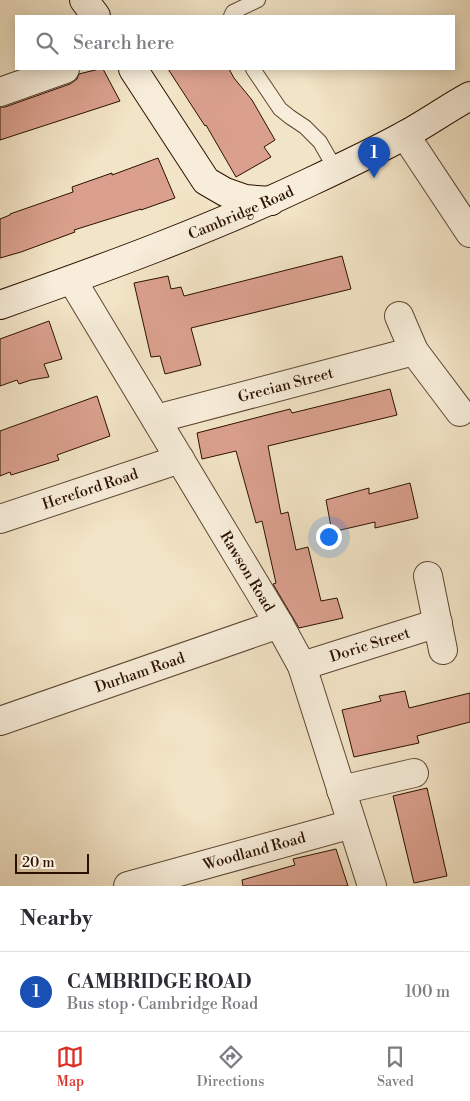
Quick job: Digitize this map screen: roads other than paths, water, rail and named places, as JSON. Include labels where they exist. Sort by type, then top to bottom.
[{"type":"street","points":[[84,0],[95,15]]},
{"type":"street","points":[[0,92],[62,70]]},
{"type":"street","points":[[134,70],[206,181],[225,192],[245,198],[271,201]]},
{"type":"street","name":"Cambridge Road","points":[[0,305],[190,235],[271,201],[405,135],[470,96]]},
{"type":"street","points":[[405,135],[468,227]]},
{"type":"street","points":[[190,235],[204,214],[206,181]]},
{"type":"street","name":"Rawson Road","points":[[72,280],[280,624],[302,666],[372,886]]},
{"type":"street","points":[[399,316],[414,351],[460,412]]},
{"type":"street","name":"Grecian Street","points":[[156,419],[414,351]]},
{"type":"street","name":"Hereford Road","points":[[0,519],[180,459]]},
{"type":"street","points":[[428,576],[443,650]]},
{"type":"street","name":"Doric Street","points":[[302,666],[438,623]]},
{"type":"street","name":"Durham Road","points":[[0,721],[280,624]]},
{"type":"street","points":[[341,790],[414,773]]},
{"type":"street","name":"Woodland Road","points":[[128,886],[352,824]]},
{"type":"lane","points":[[232,15],[233,12],[258,0]]},
{"type":"lane","points":[[254,70],[280,109],[305,127],[320,142],[336,170]]},
{"type":"place","name":"CAMBRIDGE ROAD","points":[[374,178]]}]
